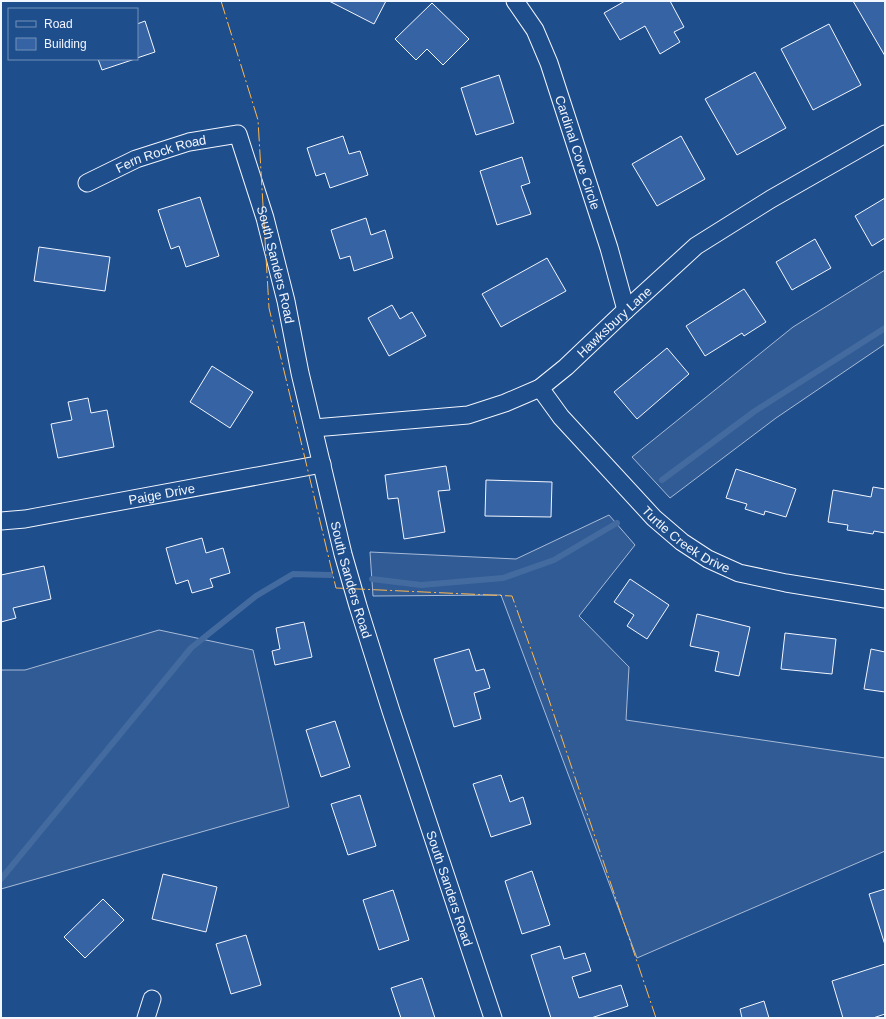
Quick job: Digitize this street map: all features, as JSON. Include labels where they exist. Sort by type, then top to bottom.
[{"type":"street","name":"Cardinal Cove Circle","points":[[516,2],[535,30],[549,63],[609,248],[626,310]]},
{"type":"street","name":"Fern Rock Road","points":[[87,183],[136,159],[189,142],[238,134]]},
{"type":"street","name":"South Sanders Road","points":[[238,134],[267,226],[286,301],[300,373],[343,554],[391,712],[493,1018]]},
{"type":"street","name":"Hawksbury Lane","points":[[314,428],[468,415],[505,403],[540,388],[566,367],[696,246],[771,199],[885,134]]},
{"type":"street","name":"Turtle Creek Drive","points":[[540,388],[561,417],[654,518],[682,542],[708,559],[739,573],[786,583],[885,599]]},
{"type":"street","name":"Paige Drive","points":[[1,521],[33,517],[322,464]]},
{"type":"street","points":[[146,1018],[152,999]]},
{"type":"shaded area","points":[[885,270],[885,344],[776,418],[670,498],[632,457],[793,327]]},
{"type":"shaded area","points":[[609,515],[635,545],[579,616],[629,667],[626,720],[885,758],[885,851],[637,958],[501,595],[373,596],[370,552],[516,559]]},
{"type":"shaded area","points":[[159,630],[253,650],[289,807],[1,889],[1,670],[25,670]]},
{"type":"building","points":[[329,1],[386,1],[374,24]]},
{"type":"building","points":[[625,1],[670,1],[684,27],[674,32],[680,42],[660,54],[645,26],[620,40],[604,13]]},
{"type":"building","points":[[853,1],[885,1],[885,56]]},
{"type":"building","points":[[432,3],[469,39],[443,65],[427,49],[416,60],[395,39]]},
{"type":"building","points":[[145,21],[155,52],[138,58],[138,24]]},
{"type":"building","points":[[829,24],[861,85],[813,110],[781,49]]},
{"type":"building","points":[[98,60],[132,60],[102,70]]},
{"type":"building","points":[[755,72],[786,128],[737,155],[705,99]]},
{"type":"building","points":[[499,75],[514,123],[476,135],[461,88]]},
{"type":"building","points":[[343,136],[349,154],[360,151],[368,175],[330,188],[325,173],[316,176],[307,148]]},
{"type":"building","points":[[681,136],[705,179],[657,206],[632,164]]},
{"type":"building","points":[[522,157],[530,183],[521,186],[531,214],[497,225],[480,171]]},
{"type":"building","points":[[200,197],[219,256],[186,267],[179,246],[171,249],[158,210]]},
{"type":"building","points":[[885,198],[885,238],[872,246],[855,216]]},
{"type":"building","points":[[366,218],[371,235],[385,230],[393,258],[354,271],[350,256],[340,259],[331,230]]},
{"type":"building","points":[[815,239],[831,268],[792,290],[776,262]]},
{"type":"building","points":[[39,247],[110,257],[105,291],[34,281]]},
{"type":"building","points":[[547,258],[566,291],[501,327],[482,294]]},
{"type":"building","points":[[744,289],[766,322],[744,336],[742,333],[705,356],[686,326]]},
{"type":"building","points":[[392,305],[400,319],[412,312],[426,336],[389,356],[368,318]]},
{"type":"building","points":[[667,348],[689,374],[637,419],[614,392]]},
{"type":"building","points":[[212,366],[253,392],[230,428],[190,402]]},
{"type":"building","points":[[88,398],[91,413],[107,410],[114,447],[58,458],[51,424],[72,420],[68,402]]},
{"type":"building","points":[[446,466],[450,490],[438,491],[445,532],[404,539],[398,498],[388,499],[385,475]]},
{"type":"building","points":[[736,469],[796,489],[786,517],[765,511],[764,515],[745,509],[747,504],[726,498]]},
{"type":"building","points":[[486,480],[552,482],[551,517],[485,516]]},
{"type":"building","points":[[873,487],[885,489],[885,533],[874,531],[873,534],[847,530],[848,525],[828,522],[833,490],[871,497]]},
{"type":"building","points":[[202,538],[206,553],[223,548],[230,573],[210,579],[213,587],[192,593],[188,580],[176,584],[166,548]]},
{"type":"building","points":[[44,566],[51,599],[13,608],[16,618],[1,622],[1,575]]},
{"type":"building","points":[[630,579],[669,605],[647,639],[627,626],[634,615],[614,602]]},
{"type":"building","points":[[697,614],[750,627],[739,676],[715,671],[719,652],[690,646]]},
{"type":"building","points":[[304,622],[312,657],[275,665],[272,651],[280,649],[276,628]]},
{"type":"building","points":[[785,633],[836,639],[832,674],[781,669]]},
{"type":"building","points":[[469,649],[476,671],[484,669],[490,688],[474,693],[481,719],[454,727],[434,659]]},
{"type":"building","points":[[871,649],[885,652],[885,692],[864,689]]},
{"type":"building","points":[[335,721],[350,767],[321,777],[306,730]]},
{"type":"building","points":[[501,775],[510,802],[523,797],[531,824],[491,837],[473,784]]},
{"type":"building","points":[[360,795],[376,846],[348,855],[331,804]]},
{"type":"building","points":[[532,871],[550,925],[522,934],[505,881]]},
{"type":"building","points":[[163,874],[217,887],[206,932],[152,919]]},
{"type":"building","points":[[885,889],[885,945],[869,894]]},
{"type":"building","points":[[393,890],[409,940],[379,950],[363,900]]},
{"type":"building","points":[[103,899],[124,920],[85,958],[64,937]]},
{"type":"building","points":[[246,935],[261,985],[231,994],[216,944]]},
{"type":"building","points":[[560,946],[564,959],[585,953],[591,971],[572,977],[579,998],[621,985],[628,1006],[591,1018],[551,1018],[531,955]]},
{"type":"building","points":[[885,964],[885,1014],[873,1018],[843,1018],[832,981]]},
{"type":"building","points":[[422,978],[435,1018],[401,1018],[391,988]]},
{"type":"building","points":[[764,1001],[769,1018],[742,1018],[740,1009]]},
{"type":"waterway","points":[[662,480],[755,411],[885,328]]},
{"type":"waterway","points":[[372,579],[421,585],[503,578],[554,560],[617,523]]},
{"type":"waterway","points":[[1,879],[191,648],[256,596],[293,574],[330,575]]},
{"type":"power","points":[[221,1],[258,120],[269,308],[336,588],[512,596],[548,697],[656,1018]]}]
